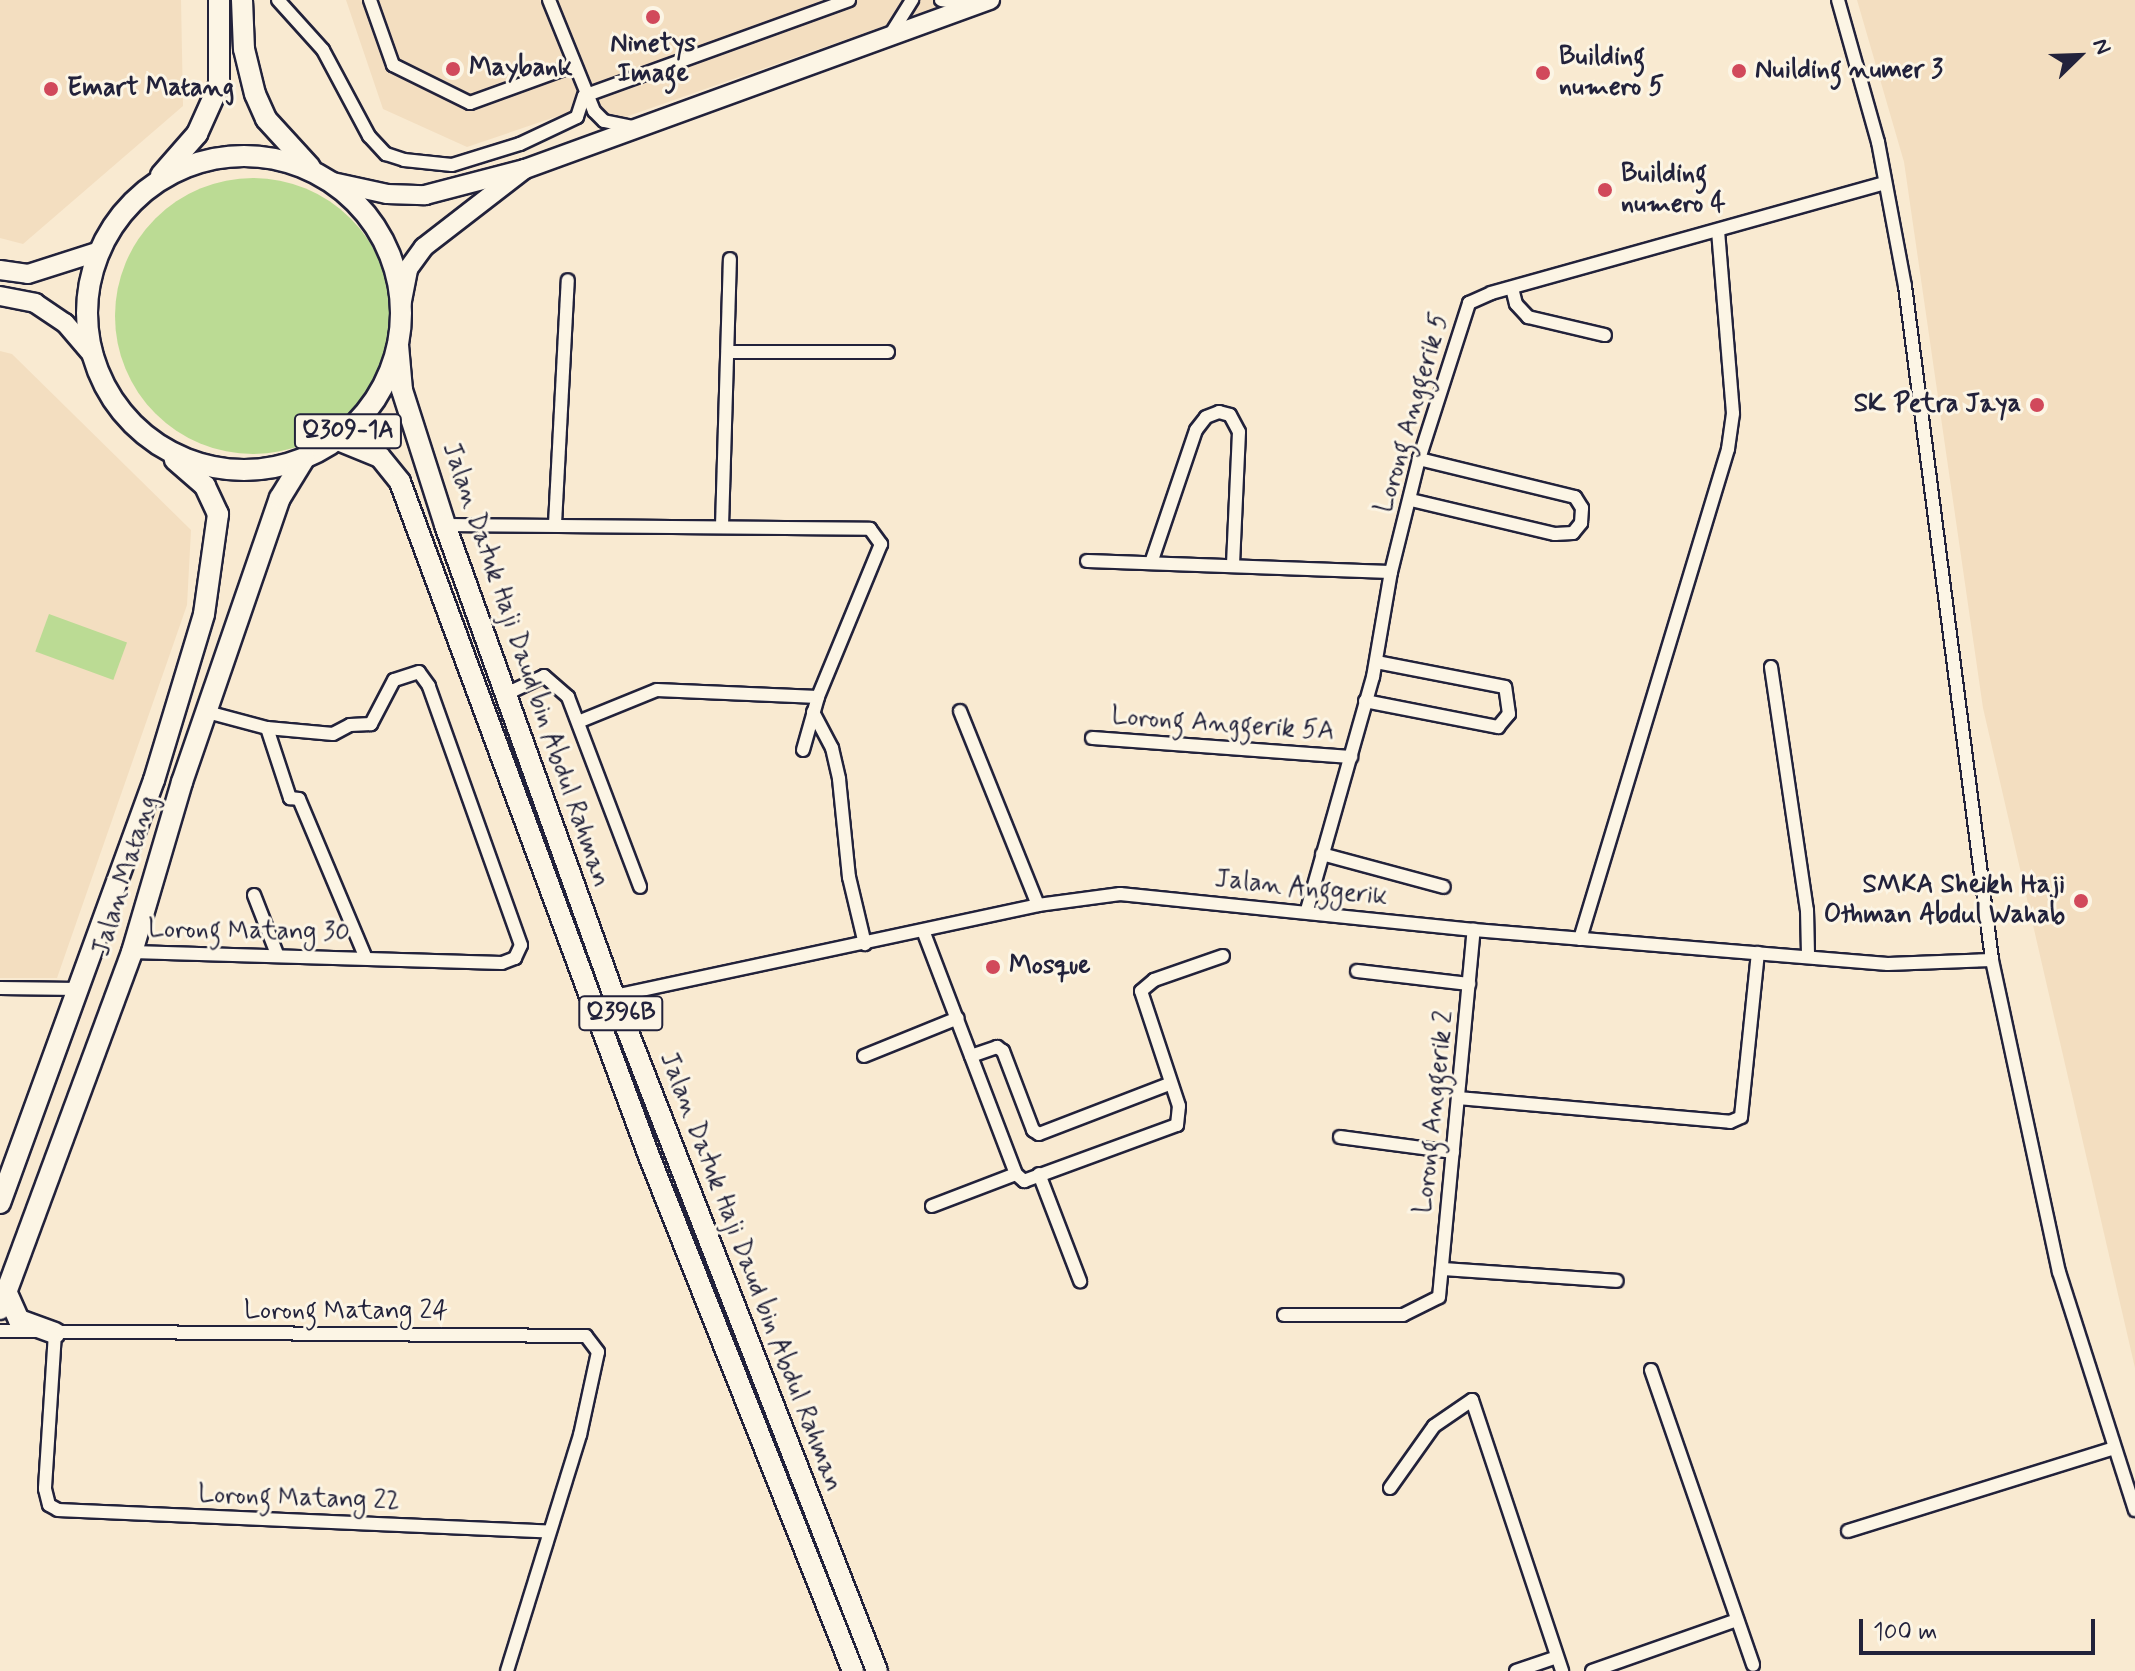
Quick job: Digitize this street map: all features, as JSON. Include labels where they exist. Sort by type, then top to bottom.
[{"type":"main road","points":[[154,185],[197,134],[213,103],[219,85],[219,0]]},
{"type":"main road","points":[[242,0],[248,74],[266,119],[322,177]]},
{"type":"main road","name":"Q309-1A","points":[[241,156],[288,162],[322,177],[357,204],[379,234],[394,269],[401,306],[398,345],[372,405],[338,440],[304,459],[262,470],[219,469],[156,443],[117,405],[94,357],[88,303],[100,251],[117,221],[154,185],[195,163],[241,156]]},
{"type":"main road","name":"Jalan Datuk Haji Daud bin Abdul Rahman","points":[[398,345],[402,390],[445,525],[614,996],[877,1671]]},
{"type":"main road","name":"Jalan Datuk Haji Daud bin Abdul Rahman","points":[[338,440],[380,457],[400,482],[649,1156],[853,1671]]},
{"type":"main road","name":"Jalan Matang","points":[[0,1203],[185,684],[204,614],[218,514],[205,486],[156,443]]},
{"type":"main road","name":"Jalan Matang","points":[[3,1300],[132,952],[207,712],[280,498],[304,459]]},
{"type":"main road","points":[[3,1300],[19,1320],[55,1333]]},
{"type":"street","points":[[278,0],[323,50],[369,136],[386,154],[404,160],[452,165],[520,144],[577,117],[584,96]]},
{"type":"street","points":[[370,0],[393,65],[470,103],[572,66]]},
{"type":"street","points":[[549,0],[584,96],[604,121],[633,127]]},
{"type":"street","points":[[584,96],[849,0]]},
{"type":"street","points":[[889,37],[912,0]]},
{"type":"street","points":[[941,0],[983,3]]},
{"type":"street","points":[[1838,0],[1885,183],[1905,286],[1992,960],[2059,1272],[2135,1510]]},
{"type":"street","points":[[322,177],[387,194],[425,195],[525,169],[633,127],[983,3]]},
{"type":"street","points":[[401,306],[408,269],[424,247],[525,169]]},
{"type":"street","name":"Lorong Anggerik 5","points":[[1307,910],[1376,662],[1391,572],[1419,459],[1461,316],[1469,303],[1512,288],[1885,183]]},
{"type":"street","points":[[1580,939],[1728,449],[1733,413],[1718,231]]},
{"type":"street","points":[[0,270],[28,274],[100,251]]},
{"type":"street","points":[[722,526],[730,259]]},
{"type":"street","points":[[555,524],[568,280]]},
{"type":"street","points":[[1512,288],[1516,304],[1528,317],[1605,335]]},
{"type":"street","points":[[0,296],[35,303],[65,323],[94,357]]},
{"type":"street","points":[[729,352],[888,352]]},
{"type":"street","points":[[1151,563],[1196,430],[1206,417],[1219,412],[1230,415],[1239,432],[1233,566]]},
{"type":"street","points":[[1411,500],[1548,533],[1570,534],[1581,523],[1582,508],[1569,495],[1419,459]]},
{"type":"street","points":[[445,525],[870,529],[877,534],[881,544],[818,697],[803,750]]},
{"type":"street","points":[[1087,561],[1391,572]]},
{"type":"street","points":[[1365,701],[1498,727],[1509,714],[1505,687],[1376,662]]},
{"type":"street","points":[[1771,667],[1807,910],[1808,955]]},
{"type":"street","name":"Lorong Matang 30","points":[[132,952],[365,956],[502,963],[515,958],[521,945],[506,900],[429,686],[419,672],[394,680],[371,724],[350,725],[333,734],[267,728]]},
{"type":"street","points":[[506,694],[550,676],[568,697],[640,887]]},
{"type":"street","points":[[578,722],[657,690],[818,697]]},
{"type":"street","points":[[960,711],[1038,905]]},
{"type":"street","points":[[207,712],[267,728],[290,798],[299,799],[365,956]]},
{"type":"street","points":[[813,712],[832,748],[839,779],[849,877],[865,944]]},
{"type":"street","name":"Lorong Anggerik 5A","points":[[1092,738],[1351,757]]},
{"type":"street","points":[[1322,854],[1444,887]]},
{"type":"street","name":"Jalan Anggerik","points":[[614,996],[924,933],[1038,905],[1120,894],[1307,910],[1474,930],[1808,955],[1888,964],[1992,960]]},
{"type":"street","points":[[254,895],[277,954]]},
{"type":"street","name":"Lorong Anggerik 2","points":[[1284,1315],[1403,1315],[1439,1297],[1474,930]]},
{"type":"street","points":[[924,933],[1016,1174],[1024,1181],[1177,1125],[1179,1106],[1169,1084],[1141,991],[1154,980],[1223,956]]},
{"type":"street","points":[[1458,1098],[1730,1122],[1741,1117],[1758,953]]},
{"type":"street","points":[[1357,971],[1469,984]]},
{"type":"street","points":[[0,988],[78,989]]},
{"type":"street","points":[[864,1056],[958,1018]]},
{"type":"street","points":[[971,1056],[997,1047],[1003,1051],[1033,1130],[1039,1134],[1169,1084]]},
{"type":"street","points":[[1340,1137],[1453,1152]]},
{"type":"street","points":[[932,1206],[1016,1174]]},
{"type":"street","points":[[1039,1174],[1080,1281]]},
{"type":"street","points":[[1442,1269],[1617,1281]]},
{"type":"street","name":"Lorong Matang 24","points":[[0,1331],[586,1336],[598,1352],[580,1435],[548,1531]]},
{"type":"street","name":"Lorong Matang 22","points":[[55,1333],[49,1505],[193,1517],[548,1531]]},
{"type":"street","points":[[1651,1370],[1753,1665]]},
{"type":"street","points":[[1390,1488],[1434,1426],[1472,1400],[1562,1671]]},
{"type":"street","points":[[1848,1531],[2114,1448]]},
{"type":"street","points":[[507,1671],[548,1531]]},
{"type":"street","points":[[1592,1671],[1737,1620]]},
{"type":"street","points":[[1516,1671],[1557,1657]]},
{"type":"shaded area","points":[[0,0],[181,0],[183,106],[23,244],[0,238]]},
{"type":"shaded area","points":[[346,0],[958,0],[617,120],[570,112],[467,147],[383,109]]},
{"type":"shaded area","name":"SK Petra Jaya","points":[[1857,0],[2135,0],[2135,1368],[1983,708],[1904,162]]},
{"type":"shaded area","points":[[0,351],[12,354],[191,530],[187,605],[57,978],[0,978]]},
{"type":"green space","points":[[253,178],[280,181],[306,189],[350,219],[380,263],[388,289],[391,316],[388,343],[380,369],[350,413],[306,443],[280,451],[253,454],[226,451],[200,443],[156,413],[126,369],[118,343],[115,316],[118,289],[126,263],[156,219],[200,189],[226,181]]},
{"type":"green space","points":[[49,614],[127,642],[113,680],[35,652]]},
{"type":"place","name":"Ninetys Image","points":[[653,17]]},
{"type":"place","name":"Maybank","points":[[453,69]]},
{"type":"place","name":"Nuilding numer 3","points":[[1739,71]]},
{"type":"place","name":"Building numero 5","points":[[1543,73]]},
{"type":"place","name":"Emart Matang","points":[[51,89]]},
{"type":"place","name":"Building numero 4","points":[[1605,190]]},
{"type":"place","name":"SK Petra Jaya","points":[[2037,405]]},
{"type":"place","name":"SMKA Sheikh Haji Othman Abdul Wahab","points":[[2081,901]]},
{"type":"place","name":"Mosque","points":[[993,967]]}]
